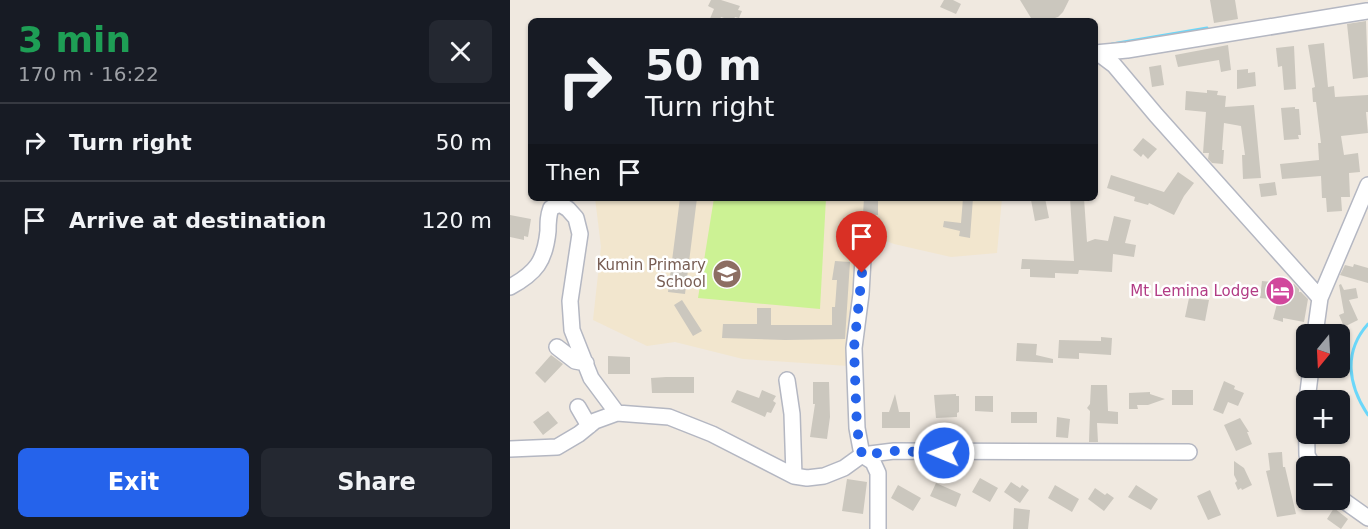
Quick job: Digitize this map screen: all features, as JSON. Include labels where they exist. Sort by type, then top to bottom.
[{"type":"street","points":[[1098,53],[1191,44],[1368,8]]},
{"type":"street","points":[[1127,81],[1127,58],[1134,49]]},
{"type":"street","points":[[1098,54],[1114,65],[1320,298]]},
{"type":"street","points":[[1316,324],[1320,298],[1368,186]]},
{"type":"street","points":[[510,287],[525,279],[540,263],[547,240],[548,216],[551,208],[560,204],[568,209],[576,218],[580,234],[570,301],[572,330],[591,378],[617,413]]},
{"type":"street","points":[[864,241],[861,294],[854,348],[857,429],[862,455],[873,462],[878,473],[878,529]]},
{"type":"street","points":[[557,347],[575,361],[586,363]]},
{"type":"street","points":[[787,380],[792,414],[794,476]]},
{"type":"street","points":[[578,407],[589,426]]},
{"type":"street","points":[[510,449],[557,447],[595,421],[617,413],[669,417],[712,434],[794,476],[807,478],[824,476],[844,468],[862,455],[894,451],[1189,452]]},
{"type":"street","points":[[1350,505],[1368,518]]},
{"type":"shaded area","name":"Kumin Primary School","points":[[595,201],[1002,201],[997,253],[951,257],[894,244],[861,231],[848,366],[743,359],[675,342],[647,346],[593,320],[601,247]]},
{"type":"green space","points":[[714,201],[826,201],[820,309],[698,298]]},
{"type":"building","points":[[711,0],[721,0],[740,6],[738,10],[742,11],[739,18],[710,18],[714,9],[708,6]]},
{"type":"building","points":[[944,0],[953,0],[961,4],[956,14],[940,7]]},
{"type":"building","points":[[1020,0],[1069,0],[1058,17],[1031,18]]},
{"type":"building","points":[[1210,0],[1235,0],[1238,19],[1214,23]]},
{"type":"building","points":[[1366,21],[1368,77],[1353,79],[1347,24]]},
{"type":"building","points":[[1324,43],[1328,87],[1334,86],[1335,97],[1368,95],[1368,112],[1366,112],[1368,133],[1341,136],[1344,155],[1358,153],[1360,172],[1349,173],[1350,197],[1341,197],[1342,211],[1327,212],[1326,198],[1322,198],[1321,176],[1282,179],[1280,164],[1319,160],[1318,143],[1321,143],[1316,102],[1313,102],[1312,88],[1315,87],[1308,45]]},
{"type":"building","points":[[1228,45],[1231,70],[1221,72],[1219,60],[1178,67],[1175,55]]},
{"type":"building","points":[[1294,46],[1296,89],[1284,90],[1282,66],[1278,67],[1276,48]]},
{"type":"building","points":[[1161,65],[1164,85],[1152,87],[1149,67]]},
{"type":"building","points":[[1248,69],[1248,73],[1255,72],[1256,86],[1237,89],[1237,70]]},
{"type":"building","points":[[1207,90],[1218,91],[1217,95],[1226,96],[1225,107],[1254,105],[1261,178],[1243,179],[1242,155],[1245,155],[1241,126],[1224,123],[1223,164],[1212,163],[1208,159],[1209,153],[1203,153],[1206,112],[1185,110],[1186,91],[1207,93]]},
{"type":"building","points":[[1281,108],[1299,109],[1301,135],[1298,135],[1299,139],[1284,140]]},
{"type":"building","points":[[1143,138],[1157,149],[1148,159],[1143,154],[1141,157],[1133,150]]},
{"type":"building","points":[[1178,172],[1194,183],[1174,215],[1149,203],[1148,205],[1134,201],[1135,197],[1107,188],[1111,175],[1164,192]]},
{"type":"building","points":[[1275,182],[1277,195],[1261,197],[1259,184]]},
{"type":"building","points":[[680,201],[697,201],[685,294],[668,292]]},
{"type":"building","points":[[864,201],[878,201],[878,215],[863,214]]},
{"type":"building","points":[[963,201],[973,201],[970,238],[959,236],[960,231],[943,227],[944,221],[961,223]]},
{"type":"building","points":[[1031,201],[1046,201],[1049,218],[1035,221]]},
{"type":"building","points":[[1070,201],[1084,201],[1087,242],[1095,239],[1108,241],[1114,216],[1131,220],[1125,243],[1136,245],[1134,257],[1113,254],[1112,272],[1079,270],[1078,274],[1055,273],[1055,278],[1030,277],[1030,269],[1021,269],[1022,259],[1074,261]]},
{"type":"building","points":[[510,215],[531,219],[528,237],[524,236],[524,240],[510,237]]},
{"type":"building","points":[[835,261],[850,262],[845,339],[722,338],[723,324],[757,324],[757,308],[771,308],[771,325],[832,325],[832,307],[835,307],[837,280],[832,280]]},
{"type":"building","points":[[1354,264],[1368,268],[1368,283],[1340,275],[1345,265],[1353,267]]},
{"type":"building","points":[[1262,281],[1294,284],[1299,292],[1308,299],[1304,322],[1283,318],[1283,322],[1273,319],[1278,300],[1260,298]]},
{"type":"building","points":[[1341,284],[1344,290],[1356,288],[1358,298],[1349,300],[1358,320],[1350,324],[1343,324],[1339,315],[1344,313],[1339,285]]},
{"type":"building","points":[[1189,298],[1209,300],[1205,321],[1185,317]]},
{"type":"building","points":[[682,300],[702,331],[693,336],[674,305]]},
{"type":"building","points":[[1101,337],[1112,338],[1111,355],[1079,353],[1079,359],[1058,358],[1059,340],[1101,341]]},
{"type":"building","points":[[1017,343],[1037,344],[1036,355],[1053,359],[1053,363],[1016,361]]},
{"type":"building","points":[[551,355],[563,364],[545,383],[535,373]]},
{"type":"building","points":[[608,356],[630,357],[630,374],[608,374]]},
{"type":"building","points":[[694,377],[694,393],[652,393],[651,378]]},
{"type":"building","points":[[1224,381],[1244,393],[1238,406],[1228,402],[1223,414],[1213,410]]},
{"type":"building","points":[[813,382],[829,382],[830,417],[827,439],[810,437],[815,404],[813,404]]},
{"type":"building","points":[[1091,385],[1107,385],[1108,411],[1118,412],[1118,424],[1097,423],[1098,442],[1089,442],[1090,411],[1087,408],[1090,404]]},
{"type":"building","points":[[737,390],[759,398],[762,390],[776,396],[773,401],[776,403],[771,413],[767,412],[765,417],[731,402]]},
{"type":"building","points":[[1172,390],[1193,390],[1193,405],[1172,405]]},
{"type":"building","points":[[1150,392],[1150,394],[1165,399],[1148,405],[1137,405],[1138,409],[1129,409],[1129,393]]},
{"type":"building","points":[[895,394],[899,412],[910,412],[910,428],[882,428],[882,412],[889,412]]},
{"type":"building","points":[[956,394],[959,396],[957,417],[936,418],[934,395]]},
{"type":"building","points":[[975,396],[993,396],[993,412],[975,411]]},
{"type":"building","points":[[548,411],[558,423],[543,435],[533,422]]},
{"type":"building","points":[[1011,412],[1037,412],[1037,423],[1011,423]]},
{"type":"building","points":[[1057,417],[1070,419],[1068,438],[1056,437]]},
{"type":"building","points":[[1240,418],[1249,432],[1247,432],[1252,444],[1236,451],[1224,425]]},
{"type":"building","points":[[1282,452],[1283,467],[1285,467],[1296,514],[1277,517],[1266,471],[1270,470],[1268,453]]},
{"type":"building","points":[[1234,461],[1244,468],[1252,485],[1242,490],[1241,488],[1238,490],[1235,483],[1237,481],[1234,475]]},
{"type":"building","points":[[980,478],[998,488],[990,502],[972,492]]},
{"type":"building","points":[[847,479],[867,482],[863,514],[842,511]]},
{"type":"building","points":[[1011,482],[1020,488],[1022,485],[1029,490],[1020,503],[1004,492]]},
{"type":"building","points":[[936,483],[961,494],[956,507],[930,496]]},
{"type":"building","points":[[898,485],[921,498],[913,511],[891,498]]},
{"type":"building","points":[[1055,485],[1079,499],[1072,512],[1048,498]]},
{"type":"building","points":[[1136,485],[1158,499],[1151,510],[1128,497]]},
{"type":"building","points":[[1095,488],[1114,498],[1104,511],[1088,499]]},
{"type":"building","points":[[1210,490],[1221,515],[1208,520],[1197,496]]},
{"type":"building","points":[[1014,508],[1030,510],[1028,529],[1013,529]]},
{"type":"building","points":[[1333,510],[1337,510],[1348,519],[1341,529],[1327,519]]},
{"type":"waterway","points":[[1112,44],[1207,28]]},
{"type":"waterway","points":[[1368,324],[1355,346],[1351,369],[1356,392],[1368,415]]},
{"type":"place","name":"Kumin Primary School","points":[[727,274]]},
{"type":"place","name":"Mt Lemina Lodge","points":[[1280,291]]},
{"type":"route","points":[[862,273],[854,348],[857,429],[862,455],[894,451],[944,453]]}]
